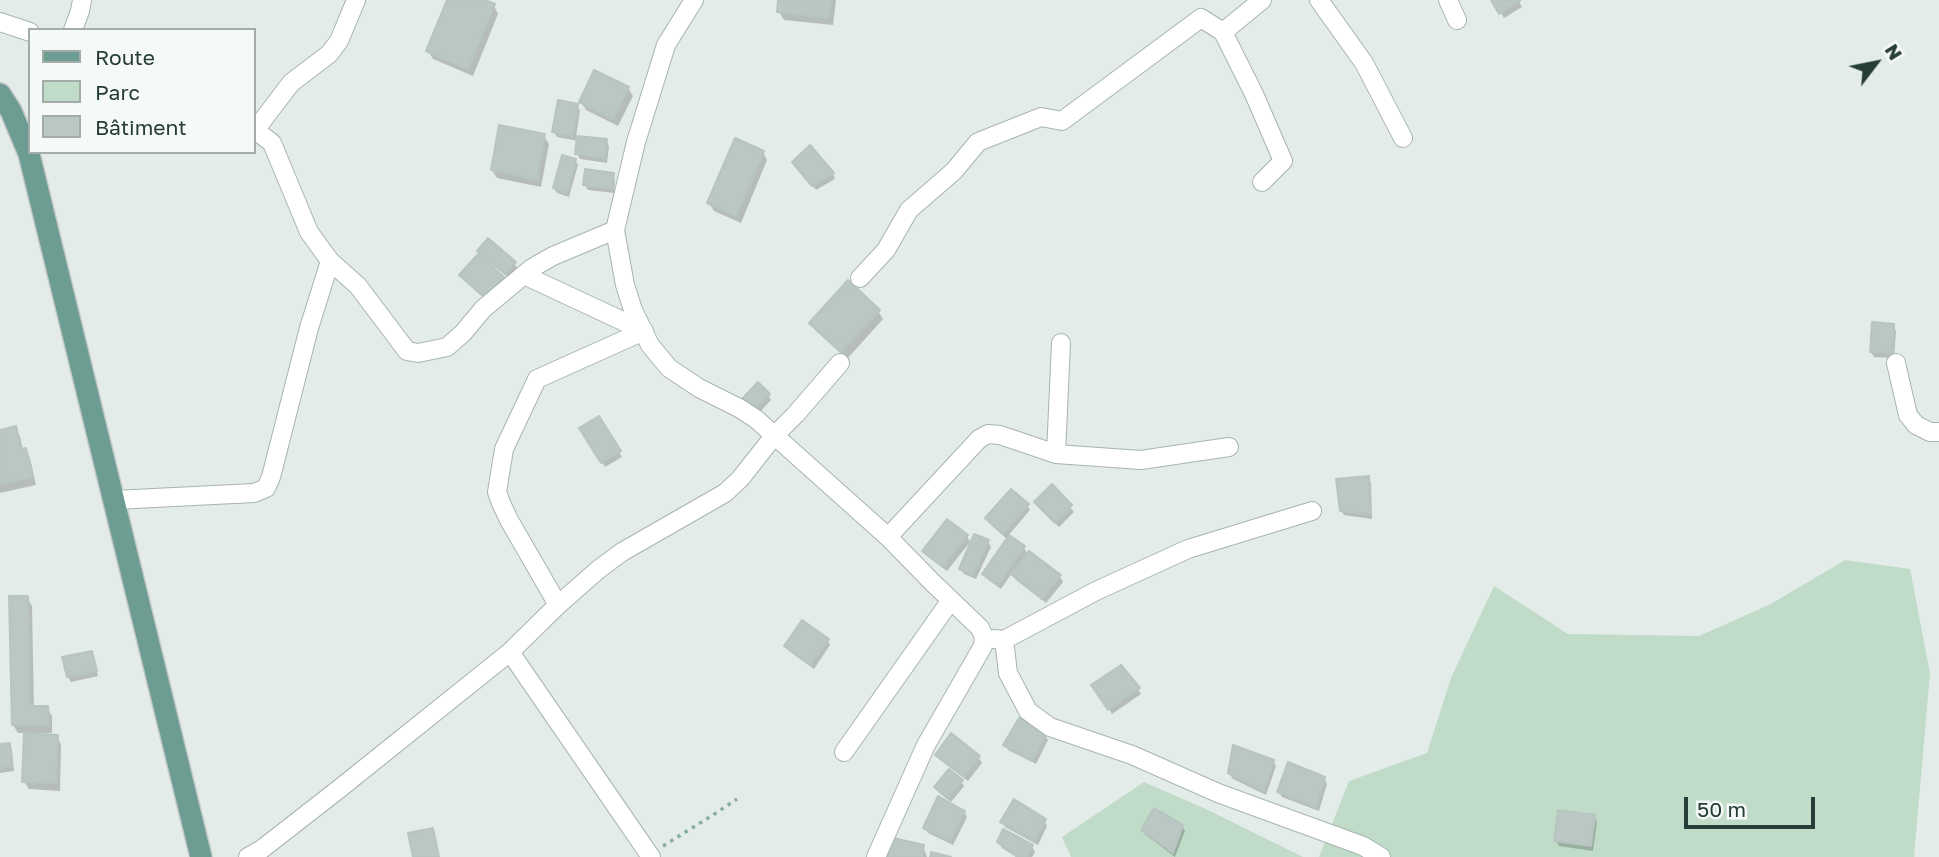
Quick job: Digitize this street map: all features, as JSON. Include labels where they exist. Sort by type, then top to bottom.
[{"type":"main road","points":[[0,94],[11,111],[28,152]]},
{"type":"main road","points":[[29,154],[201,857]]},
{"type":"street","points":[[74,28],[82,0]]},
{"type":"street","points":[[256,128],[291,83],[329,54],[339,41],[356,0]]},
{"type":"street","points":[[694,0],[666,45],[636,142],[615,230],[625,285],[643,331],[650,345],[669,368],[756,419],[888,537],[980,628],[984,637],[983,646],[926,745],[876,857]]},
{"type":"street","points":[[1223,32],[1262,0]]},
{"type":"street","points":[[1319,0],[1364,63],[1403,138]]},
{"type":"street","points":[[1448,0],[1457,20]]},
{"type":"street","points":[[860,278],[886,250],[909,210],[954,171],[978,142],[1041,117],[1062,121],[1201,18],[1223,32],[1283,161],[1262,181]]},
{"type":"street","points":[[0,22],[28,31]]},
{"type":"street","points":[[256,130],[272,143],[309,232],[330,261],[358,286],[407,351],[418,353],[447,346],[463,333],[483,309],[532,268],[553,256],[615,230]]},
{"type":"street","points":[[114,500],[254,493],[266,488],[330,261]]},
{"type":"street","points":[[524,275],[643,331]]},
{"type":"street","points":[[558,605],[497,492],[504,449],[537,379],[643,331]]},
{"type":"street","points":[[1056,454],[1061,343]]},
{"type":"street","points":[[248,857],[339,789],[510,652],[558,605],[622,552],[725,493],[840,363]]},
{"type":"street","points":[[1896,363],[1908,415],[1916,425],[1930,432],[1939,432]]},
{"type":"street","points":[[888,537],[979,439],[988,433],[1056,454],[1141,460],[1229,447]]},
{"type":"street","points":[[984,637],[1004,640],[1096,591],[1188,549],[1312,512]]},
{"type":"street","points":[[844,752],[951,600]]},
{"type":"street","points":[[1004,640],[1007,673],[1028,711],[1050,727],[1132,755],[1359,851],[1381,857]]},
{"type":"street","points":[[510,652],[650,855]]},
{"type":"path","points":[[650,855],[737,799]]},
{"type":"green space","points":[[1845,560],[1910,569],[1930,673],[1914,857],[1319,857],[1349,781],[1427,753],[1451,678],[1494,586],[1568,634],[1699,636],[1771,604]]},
{"type":"green space","points":[[1144,782],[1303,857],[1071,857],[1062,837]]},
{"type":"building","points":[[447,0],[485,0],[495,4],[468,69],[426,51]]},
{"type":"building","points":[[778,0],[831,0],[829,18],[777,12]]},
{"type":"building","points":[[1491,0],[1520,0],[1520,1],[1499,14]]},
{"type":"building","points":[[594,70],[629,87],[613,119],[579,102]]},
{"type":"building","points":[[558,100],[578,104],[573,136],[552,132]]},
{"type":"building","points":[[499,125],[545,134],[537,180],[491,170]]},
{"type":"building","points":[[577,136],[607,139],[605,158],[575,154]]},
{"type":"building","points":[[735,138],[764,151],[736,216],[707,203]]},
{"type":"building","points":[[810,145],[834,173],[812,186],[792,162]]},
{"type":"building","points":[[562,155],[576,159],[567,193],[553,188]]},
{"type":"building","points":[[585,169],[614,173],[612,189],[583,185]]},
{"type":"building","points":[[488,238],[516,262],[505,274],[477,251]]},
{"type":"building","points":[[478,254],[504,277],[485,298],[459,275]]},
{"type":"building","points":[[848,280],[880,310],[841,352],[809,323]]},
{"type":"building","points":[[1872,322],[1894,324],[1892,354],[1870,352]]},
{"type":"building","points":[[758,382],[770,394],[753,411],[742,399]]},
{"type":"building","points":[[599,416],[621,451],[601,463],[579,428]]},
{"type":"building","points":[[16,426],[21,449],[26,448],[33,477],[0,484],[0,430]]},
{"type":"building","points":[[1369,476],[1370,514],[1340,511],[1336,479]]},
{"type":"building","points":[[1052,484],[1072,505],[1055,523],[1034,502]]},
{"type":"building","points":[[1011,489],[1029,504],[1003,534],[985,518]]},
{"type":"building","points":[[947,519],[968,535],[943,567],[922,551]]},
{"type":"building","points":[[974,534],[989,540],[973,575],[959,569]]},
{"type":"building","points":[[1009,535],[1025,546],[998,585],[982,574]]},
{"type":"building","points":[[1029,551],[1061,575],[1042,599],[1011,574]]},
{"type":"building","points":[[9,596],[28,596],[30,706],[48,706],[49,725],[12,725]]},
{"type":"building","points":[[802,620],[829,639],[810,665],[784,646]]},
{"type":"building","points":[[92,651],[97,671],[67,677],[62,657]]},
{"type":"building","points":[[1121,665],[1140,688],[1108,710],[1091,685]]},
{"type":"building","points":[[1019,718],[1047,733],[1033,760],[1003,745]]},
{"type":"building","points":[[24,733],[58,735],[56,783],[22,782]]},
{"type":"building","points":[[951,733],[980,756],[964,777],[935,755]]},
{"type":"building","points":[[10,743],[12,766],[0,768],[0,744]]},
{"type":"building","points":[[1233,745],[1274,760],[1264,791],[1228,773]]},
{"type":"building","points":[[1288,762],[1325,777],[1316,807],[1277,792]]},
{"type":"building","points":[[949,769],[963,780],[947,798],[934,787]]},
{"type":"building","points":[[938,796],[965,811],[950,841],[923,828]]},
{"type":"building","points":[[1014,799],[1046,819],[1035,841],[1000,822]]},
{"type":"building","points":[[1154,808],[1183,825],[1173,853],[1141,830]]},
{"type":"building","points":[[1558,810],[1595,815],[1591,846],[1554,841]]},
{"type":"building","points":[[433,828],[439,857],[413,857],[408,833]]},
{"type":"building","points":[[1003,829],[1033,845],[1027,857],[1018,857],[997,842]]},
{"type":"building","points":[[889,837],[924,845],[922,857],[884,857]]},
{"type":"building","points":[[931,852],[951,857],[930,857]]}]
